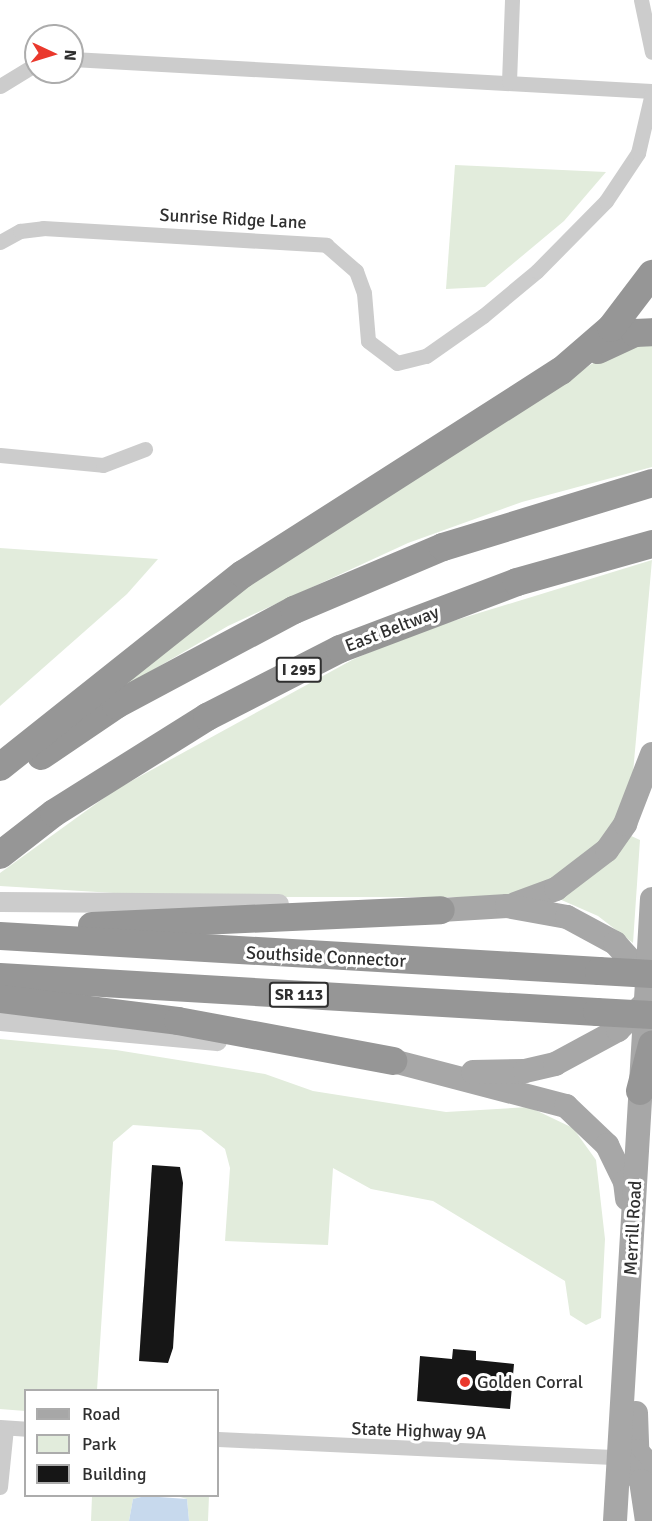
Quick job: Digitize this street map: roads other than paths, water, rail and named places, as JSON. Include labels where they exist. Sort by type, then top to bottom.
[{"type":"highway","points":[[561,371],[611,328],[652,274]]},
{"type":"highway","points":[[0,767],[243,574],[561,371],[610,343],[652,332]]},
{"type":"highway","points":[[0,784],[116,705],[294,610],[443,547],[642,485]]},
{"type":"highway","name":"East Beltway","points":[[0,855],[54,813],[198,722],[340,649],[517,582],[640,547]]},
{"type":"highway","points":[[1,936],[52,927],[441,910]]},
{"type":"highway","name":"Southside Connector","points":[[1,936],[599,971],[650,992]]},
{"type":"highway","name":"SR 113","points":[[0,977],[597,1012],[650,992]]},
{"type":"highway","points":[[0,999],[178,1021],[393,1061]]},
{"type":"highway","points":[[640,1091],[652,1045]]},
{"type":"main road","points":[[507,906],[556,889],[607,850],[626,824],[652,754]]},
{"type":"main road","name":"Merrill Road","points":[[615,1521],[640,1091],[650,992],[652,899]]},
{"type":"main road","points":[[438,1070],[525,1071],[555,1064],[618,1030],[650,992],[632,956],[594,930],[542,909],[507,906],[441,910]]},
{"type":"main road","points":[[393,1061],[438,1070],[482,1085],[552,1099],[595,1128],[626,1182],[632,1243]]},
{"type":"main road","points":[[640,1091],[651,1158],[635,1433],[637,1451],[652,1468]]},
{"type":"main road","points":[[619,1457],[641,1481],[647,1521]]},
{"type":"street","points":[[509,82],[512,0]]},
{"type":"street","points":[[642,0],[652,52]]},
{"type":"street","points":[[84,60],[509,82],[652,92]]},
{"type":"street","points":[[0,86],[24,71]]},
{"type":"street","name":"Sunrise Ridge Lane","points":[[0,242],[20,231],[43,228],[326,245],[356,271],[364,293],[368,341],[397,363],[426,356],[483,316],[537,271],[606,201],[638,153],[652,92]]},
{"type":"street","points":[[0,455],[103,465],[146,449]]},
{"type":"street","points":[[0,902],[339,904],[441,910]]},
{"type":"street","points":[[0,1021],[393,1061]]},
{"type":"street","points":[[0,1487],[3,1428],[24,1429]]},
{"type":"street","name":"State Highway 9A","points":[[219,1439],[619,1457]]},
{"type":"water","points":[[159,1497],[187,1499],[189,1521],[129,1521],[133,1499]]},
{"type":"place","name":"Golden Corral","points":[[465,1382]]}]
